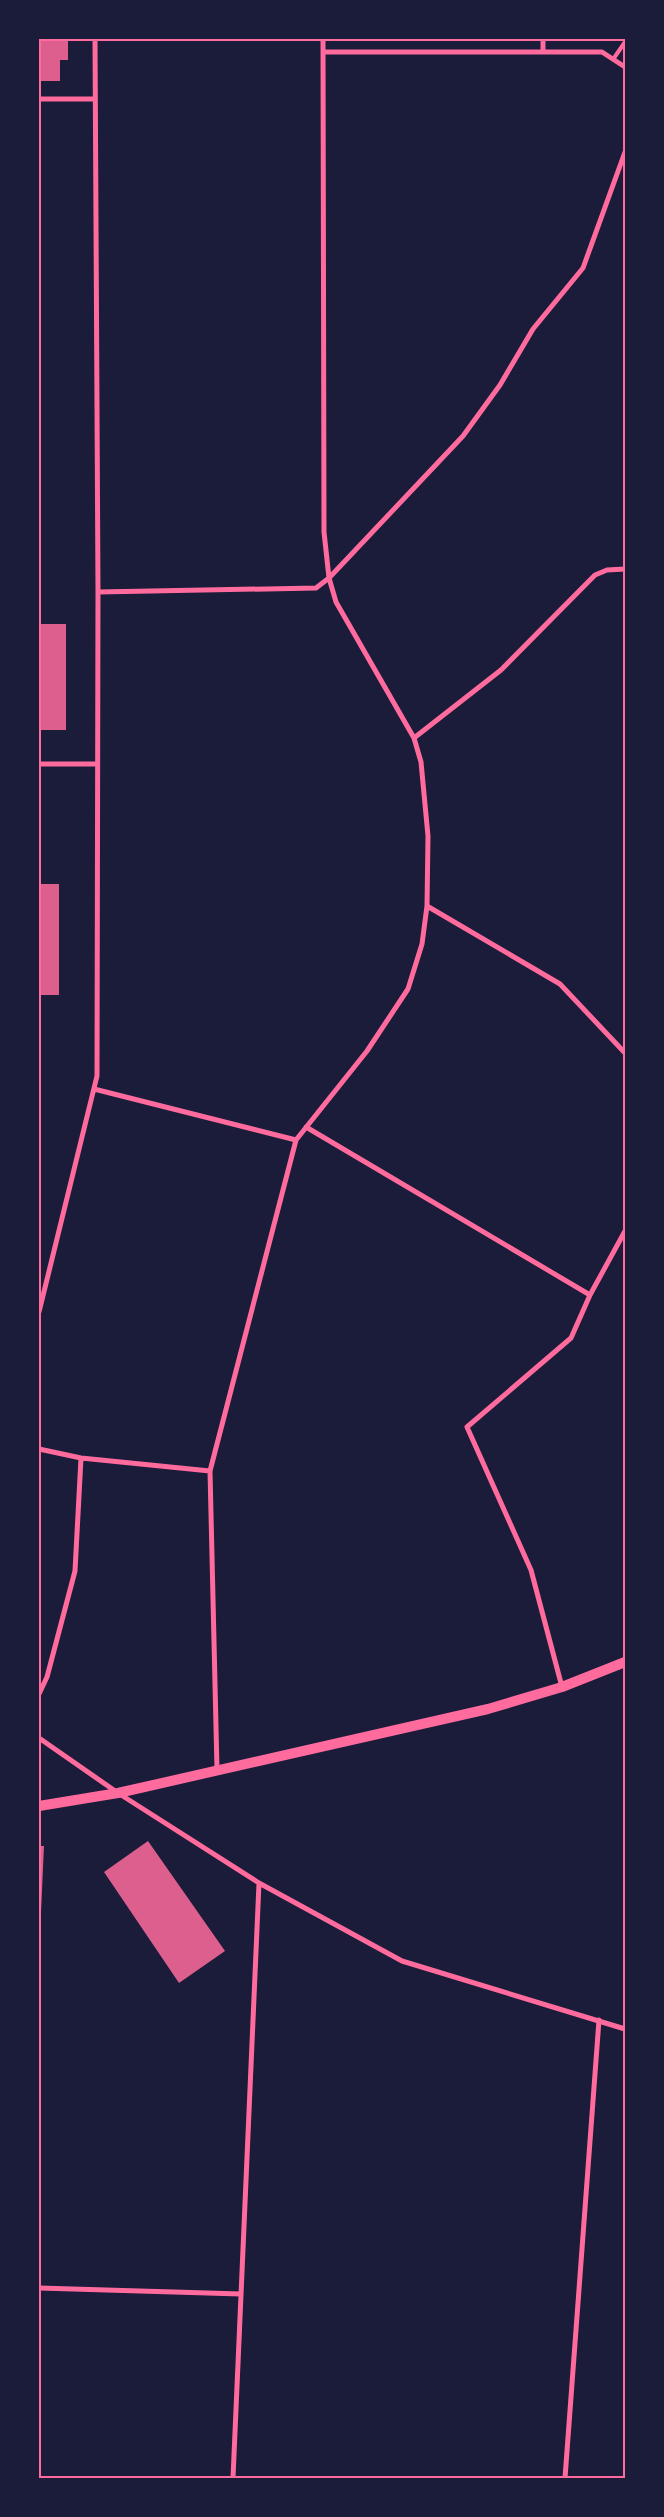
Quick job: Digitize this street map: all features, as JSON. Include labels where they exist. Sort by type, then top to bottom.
[{"type":"main road","points":[[39,1806],[118,1793],[488,1709],[562,1687],[625,1662]]},
{"type":"street","points":[[39,1312],[97,1076],[98,592],[95,39]]},
{"type":"street","points":[[218,1769],[210,1471],[296,1140],[367,1051],[408,989],[422,944],[427,906],[428,836],[421,762],[414,738],[336,602],[330,578],[324,532],[323,39]]},
{"type":"street","points":[[543,39],[543,51]]},
{"type":"street","points":[[323,52],[602,52],[614,58],[625,67]]},
{"type":"street","points":[[39,99],[95,99]]},
{"type":"street","points":[[98,592],[316,588],[330,578],[463,436],[500,385],[533,329],[583,268],[625,152]]},
{"type":"street","points":[[414,738],[501,670],[595,575],[607,570],[625,569]]},
{"type":"street","points":[[39,764],[97,764]]},
{"type":"street","points":[[427,906],[560,984],[625,1053]]},
{"type":"street","points":[[94,1089],[296,1140]]},
{"type":"street","points":[[306,1127],[590,1296]]},
{"type":"street","points":[[562,1687],[531,1570],[468,1427],[571,1338],[590,1296],[625,1231]]},
{"type":"street","points":[[39,1449],[81,1458],[210,1471]]},
{"type":"street","points":[[39,1694],[47,1677],[75,1571],[81,1458]]},
{"type":"street","points":[[39,1738],[118,1793],[259,1883],[402,1961],[625,2029]]},
{"type":"street","points":[[233,2478],[259,1883]]},
{"type":"street","points":[[565,2478],[599,2020]]},
{"type":"street","points":[[39,2288],[241,2294]]},
{"type":"lane","points":[[614,58],[625,42]]},
{"type":"building","points":[[39,39],[68,39],[68,60],[60,60],[60,81],[39,81]]},
{"type":"building","points":[[39,624],[66,624],[66,730],[39,730]]},
{"type":"building","points":[[39,884],[59,884],[59,995],[39,995]]},
{"type":"building","points":[[148,1841],[225,1951],[179,1983],[104,1872]]},
{"type":"building","points":[[39,1846],[44,1846],[40,1935],[39,1935]]}]
